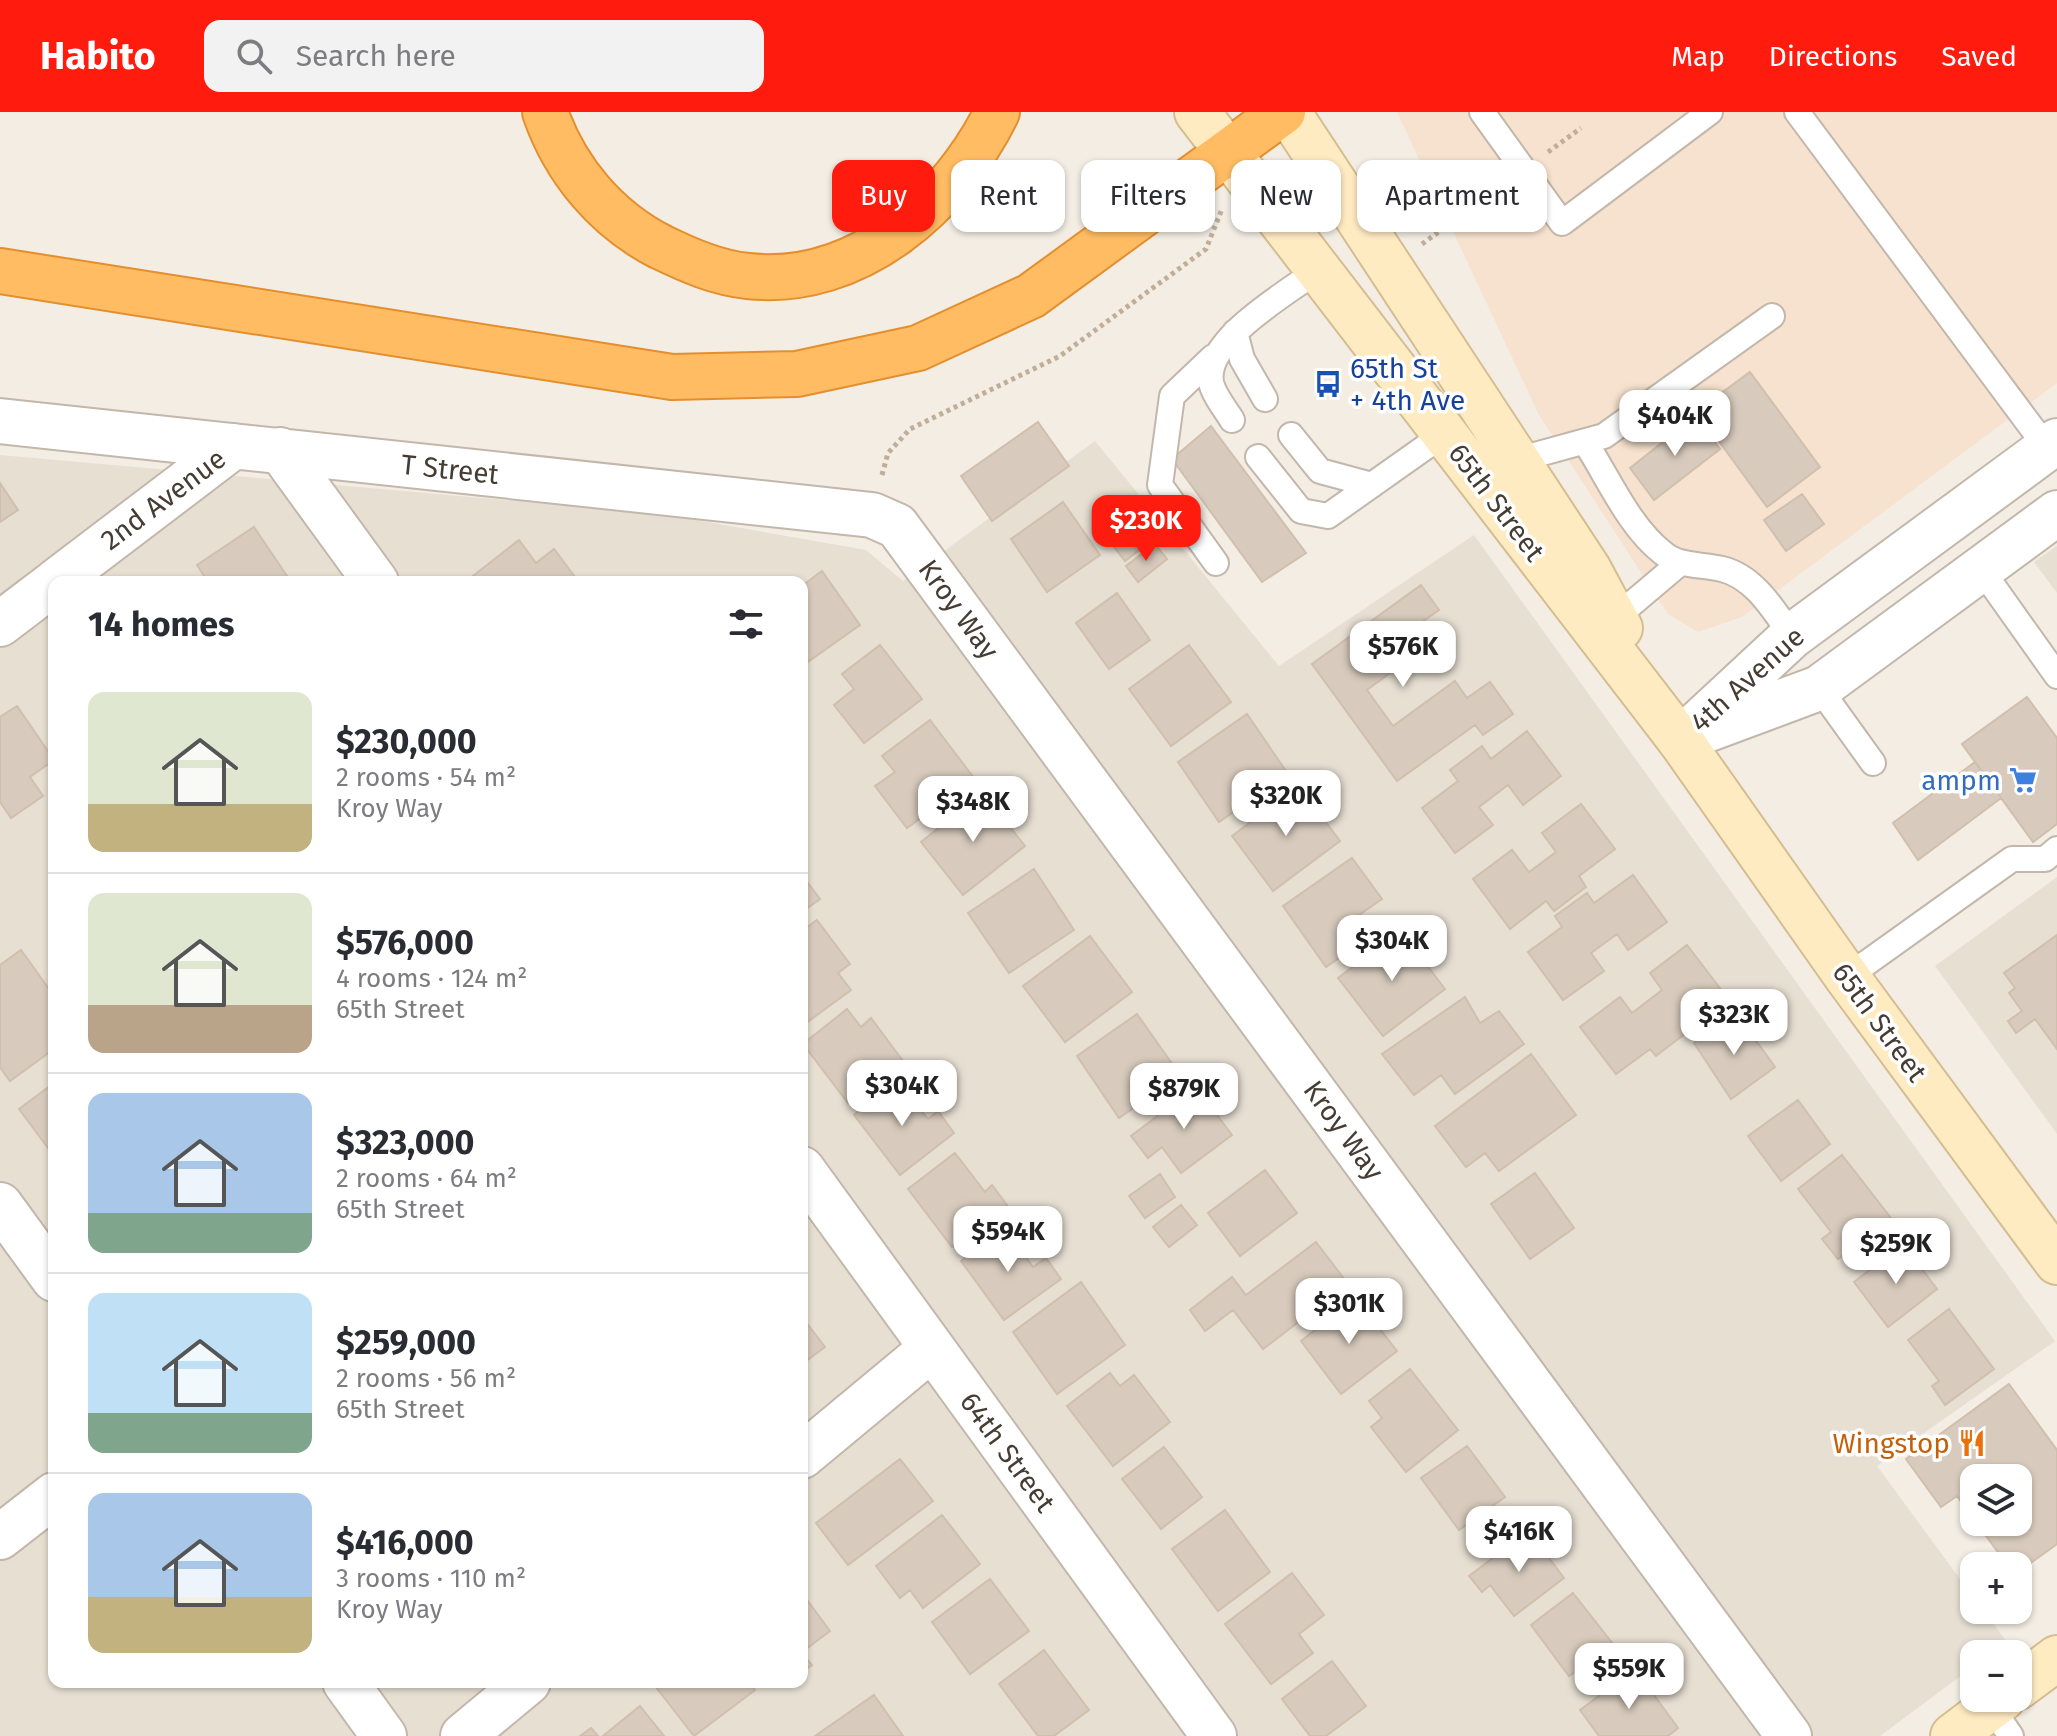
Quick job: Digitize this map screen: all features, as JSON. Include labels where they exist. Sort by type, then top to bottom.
[{"type":"highway","points":[[545,112],[555,142],[575,174],[613,215],[643,238],[693,263],[748,276],[804,273],[857,256],[890,238],[932,205],[959,176],[997,112]]},
{"type":"highway","points":[[1249,160],[1286,112]]},
{"type":"highway","points":[[0,271],[672,377],[797,374],[918,348],[1031,296],[1231,177]]},
{"type":"main road","name":"65th Street","points":[[1197,112],[1233,160]]},
{"type":"main road","name":"65th Street","points":[[1286,112],[1589,570],[1606,626]]},
{"type":"main road","name":"65th Street","points":[[1288,232],[1444,434],[1606,626],[1680,740],[1847,977],[2057,1262]]},
{"type":"main road","points":[[2032,1682],[2057,1658]]},
{"type":"main road","points":[[1953,1736],[1997,1712]]},
{"type":"street","name":"T Street","points":[[0,421],[885,520]]},
{"type":"street","name":"4th Avenue","points":[[1680,740],[1792,636],[2052,444]]},
{"type":"street","name":"2nd Avenue","points":[[62,576],[234,446]]},
{"type":"street","points":[[280,450],[372,576]]},
{"type":"street","name":"4th Avenue","points":[[1680,740],[1819,688],[2057,513]]},
{"type":"street","name":"Kroy Way","points":[[885,520],[1789,1736]]},
{"type":"street","name":"2nd Avenue","points":[[0,624],[48,587]]},
{"type":"street","name":"64th Street","points":[[808,1177],[1214,1736]]},
{"type":"street","points":[[0,1205],[48,1271]]},
{"type":"street","points":[[808,1451],[932,1348]]},
{"type":"street","points":[[0,1537],[48,1500]]},
{"type":"street","points":[[349,1688],[384,1736]]},
{"type":"street","points":[[463,1736],[521,1688]]},
{"type":"lane","points":[[1482,112],[1517,160]]},
{"type":"lane","points":[[1547,202],[1562,223],[1710,112]]},
{"type":"lane","points":[[1797,112],[2052,444]]},
{"type":"lane","points":[[1216,563],[1160,485],[1172,396],[1235,332],[1318,270]]},
{"type":"lane","points":[[1517,460],[1604,436],[1772,316]]},
{"type":"lane","points":[[1235,332],[1242,359],[1265,399]]},
{"type":"lane","points":[[1213,357],[1211,383],[1232,420]]},
{"type":"lane","points":[[1258,457],[1301,511],[1328,516],[1444,434]]},
{"type":"lane","points":[[1291,435],[1320,471],[1372,485]]},
{"type":"lane","points":[[1585,442],[1641,529],[1664,554],[1680,563],[1726,570],[1747,581],[1792,636]]},
{"type":"lane","points":[[1606,626],[1680,563]]},
{"type":"lane","points":[[1981,569],[2057,676]]},
{"type":"lane","points":[[1819,688],[1873,763]]},
{"type":"lane","points":[[1847,977],[2012,859],[2045,859],[2057,849]]},
{"type":"path","points":[[1538,160],[1581,128]]},
{"type":"path","points":[[885,520],[888,453],[910,429],[1060,356],[1206,249],[1231,190]]},
{"type":"path","points":[[1411,234],[1418,247],[1439,232]]},
{"type":"shaded area","points":[[1397,112],[2057,112],[2057,383],[1742,617],[1698,632],[1668,614],[1539,415],[1453,232],[1547,232],[1547,160],[1419,160]]},
{"type":"shaded area","points":[[1095,441],[1279,666],[1474,535],[2055,1341],[1877,1466],[1960,1579],[1960,1624],[1993,1624],[2005,1640],[1960,1640],[1960,1676],[1880,1736],[0,1736],[0,455],[662,514],[866,550],[903,581]]},
{"type":"shaded area","points":[[2057,546],[2057,593],[2034,562]]},
{"type":"shaded area","points":[[2057,877],[2057,1134],[1935,966]]},
{"type":"building","points":[[1750,372],[1820,467],[1767,507],[1697,411]]},
{"type":"building","points":[[1695,417],[1720,449],[1654,500],[1630,468]]},
{"type":"building","points":[[1038,422],[1069,466],[992,521],[961,476]]},
{"type":"building","points":[[1211,426],[1306,553],[1262,582],[1172,459]]},
{"type":"building","points":[[0,483],[18,510],[0,522]]},
{"type":"building","points":[[1802,494],[1824,524],[1786,551],[1764,520]]},
{"type":"building","points":[[1063,502],[1100,555],[1047,592],[1011,539]]},
{"type":"building","points":[[1150,514],[1164,531],[1125,561],[1111,543]]},
{"type":"building","points":[[254,527],[287,576],[204,576],[197,565]]},
{"type":"building","points":[[519,540],[536,563],[554,549],[574,576],[473,576]]},
{"type":"building","points":[[1155,544],[1167,559],[1138,582],[1126,566]]},
{"type":"building","points":[[822,571],[860,625],[808,662],[808,582]]},
{"type":"building","points":[[1421,585],[1439,610],[1415,627],[1428,645],[1367,690],[1393,726],[1455,681],[1467,698],[1490,682],[1513,714],[1483,735],[1475,725],[1397,781],[1312,664]]},
{"type":"building","points":[[1117,593],[1150,640],[1109,669],[1076,623]]},
{"type":"building","points":[[880,645],[922,699],[864,743],[834,705],[854,689],[842,674]]},
{"type":"building","points":[[1189,645],[1231,702],[1171,746],[1129,689]]},
{"type":"building","name":"ampm","points":[[2027,697],[2057,738],[2057,824],[2033,842],[1962,744]]},
{"type":"building","points":[[17,706],[48,751],[48,764],[30,777],[43,796],[11,818],[0,802],[0,717]]},
{"type":"building","points":[[1247,714],[1288,774],[1219,822],[1178,762]]},
{"type":"building","points":[[930,720],[974,778],[907,828],[875,786],[895,772],[882,756]]},
{"type":"building","points":[[1527,731],[1561,776],[1523,805],[1508,785],[1479,807],[1493,825],[1455,853],[1422,808],[1458,781],[1450,770],[1482,746],[1491,759]]},
{"type":"building","points":[[1975,762],[2001,798],[1918,860],[1893,823]]},
{"type":"building","points":[[1299,786],[1340,841],[1273,891],[1232,836]]},
{"type":"building","points":[[983,793],[1025,846],[963,895],[921,842]]},
{"type":"building","points":[[1581,804],[1615,849],[1579,876],[1586,887],[1554,911],[1546,901],[1510,929],[1473,879],[1512,850],[1529,872],[1556,852],[1542,833]]},
{"type":"building","points":[[1352,858],[1382,899],[1343,926],[1357,945],[1326,967],[1283,906]]},
{"type":"building","points":[[1034,869],[1074,930],[1009,973],[968,913]]},
{"type":"building","points":[[1633,875],[1667,922],[1628,950],[1617,934],[1591,953],[1604,971],[1563,1000],[1528,952],[1562,927],[1555,916],[1587,893],[1594,903]]},
{"type":"building","points":[[808,883],[820,899],[808,908]]},
{"type":"building","points":[[817,920],[850,964],[838,973],[851,990],[808,1022],[808,927]]},
{"type":"building","points":[[1401,931],[1445,989],[1383,1036],[1338,978]]},
{"type":"building","points":[[2057,935],[2057,1049],[2035,1019],[2016,1033],[2008,1021],[2022,1011],[2009,993],[2015,988],[2004,973]]},
{"type":"building","points":[[1090,936],[1132,992],[1065,1042],[1023,986]]},
{"type":"building","points":[[1687,945],[1729,1000],[1656,1056],[1650,1049],[1616,1074],[1580,1027],[1620,997],[1632,1013],[1662,990],[1650,973]]},
{"type":"building","points":[[21,950],[48,988],[48,1053],[10,1081],[0,1067],[0,965]]},
{"type":"building","points":[[1465,997],[1480,1023],[1499,1011],[1524,1044],[1455,1094],[1441,1075],[1414,1095],[1382,1054]]},
{"type":"building","points":[[847,1009],[861,1027],[871,1018],[903,1061],[848,1103],[808,1051],[808,1040]]},
{"type":"building","points":[[1137,1014],[1180,1075],[1119,1118],[1077,1056]]},
{"type":"building","points":[[1733,1015],[1775,1067],[1731,1099],[1694,1043]]},
{"type":"building","points":[[1531,1054],[1576,1115],[1499,1171],[1485,1153],[1466,1167],[1435,1126]]},
{"type":"building","points":[[898,1081],[928,1119],[938,1111],[954,1133],[900,1175],[854,1115]]},
{"type":"building","points":[[48,1087],[48,1148],[19,1109]]},
{"type":"building","points":[[1196,1087],[1232,1135],[1181,1173],[1162,1147],[1148,1158],[1131,1136]]},
{"type":"building","points":[[1798,1100],[1830,1144],[1781,1181],[1748,1136]]},
{"type":"building","points":[[955,1153],[985,1192],[992,1185],[1007,1205],[952,1247],[908,1189]]},
{"type":"building","points":[[1842,1155],[1891,1218],[1838,1259],[1822,1239],[1831,1232],[1798,1189]]},
{"type":"building","points":[[1265,1170],[1297,1213],[1240,1256],[1208,1213]]},
{"type":"building","points":[[1535,1173],[1574,1228],[1530,1259],[1491,1204]]},
{"type":"building","points":[[1160,1174],[1175,1197],[1145,1218],[1129,1196]]},
{"type":"building","points":[[1181,1205],[1197,1225],[1169,1247],[1153,1227]]},
{"type":"building","points":[[1005,1228],[1033,1267],[1046,1258],[1061,1279],[1004,1320],[961,1261]]},
{"type":"building","points":[[1316,1242],[1348,1284],[1263,1349],[1233,1310],[1205,1331],[1190,1310],[1232,1277],[1246,1295]]},
{"type":"building","points":[[1903,1244],[1937,1289],[1888,1327],[1854,1282]]},
{"type":"building","points":[[1081,1282],[1125,1345],[1057,1394],[1013,1332]]},
{"type":"building","points":[[1356,1298],[1397,1351],[1341,1394],[1301,1341]]},
{"type":"building","points":[[1949,1309],[1994,1369],[1945,1405],[1932,1386],[1939,1381],[1908,1340]]},
{"type":"building","points":[[808,1325],[825,1347],[808,1360]]},
{"type":"building","points":[[1410,1369],[1458,1430],[1406,1472],[1371,1427],[1382,1418],[1369,1401]]},
{"type":"building","points":[[1110,1373],[1120,1386],[1134,1375],[1170,1422],[1113,1466],[1067,1406]]},
{"type":"building","points":[[2009,1384],[2057,1450],[2057,1544],[2032,1562],[2032,1552],[1998,1552],[1986,1536],[2032,1536],[2032,1464],[1960,1464],[1960,1500],[1957,1496],[1941,1507],[1906,1459]]},
{"type":"building","points":[[1467,1446],[1505,1497],[1459,1530],[1421,1478]]},
{"type":"building","points":[[1164,1447],[1202,1497],[1161,1529],[1122,1479]]},
{"type":"building","points":[[900,1459],[933,1501],[848,1565],[816,1523]]},
{"type":"building","points":[[1225,1510],[1270,1572],[1218,1611],[1172,1549]]},
{"type":"building","points":[[942,1515],[980,1564],[923,1608],[910,1590],[900,1598],[876,1566]]},
{"type":"building","points":[[1529,1531],[1564,1578],[1514,1616],[1490,1585],[1482,1592],[1469,1576]]},
{"type":"building","points":[[1292,1573],[1324,1615],[1299,1634],[1313,1653],[1271,1684],[1225,1624]]},
{"type":"building","points":[[990,1579],[1029,1631],[970,1674],[932,1622]]},
{"type":"building","points":[[1573,1593],[1613,1644],[1569,1676],[1531,1625]]},
{"type":"building","points":[[808,1601],[830,1631],[808,1648]]},
{"type":"building","points":[[1044,1650],[1089,1710],[1054,1736],[1038,1736],[999,1684]]},
{"type":"building","points":[[1332,1661],[1366,1706],[1326,1736],[1310,1736],[1282,1699]]},
{"type":"building","points":[[1635,1669],[1678,1728],[1668,1736],[1599,1736],[1580,1710]]},
{"type":"building","points":[[657,1688],[754,1688],[755,1690],[694,1736]]},
{"type":"building","points":[[874,1695],[903,1736],[815,1736]]},
{"type":"building","points":[[640,1706],[664,1736],[603,1736]]},
{"type":"building","points":[[591,1728],[598,1736],[580,1736]]},
{"type":"place","name":"65th St + 4th Ave","points":[[1328,384]]},
{"type":"place","name":"ampm","points":[[2023,780]]},
{"type":"place","name":"Wingstop","points":[[1972,1443]]}]
